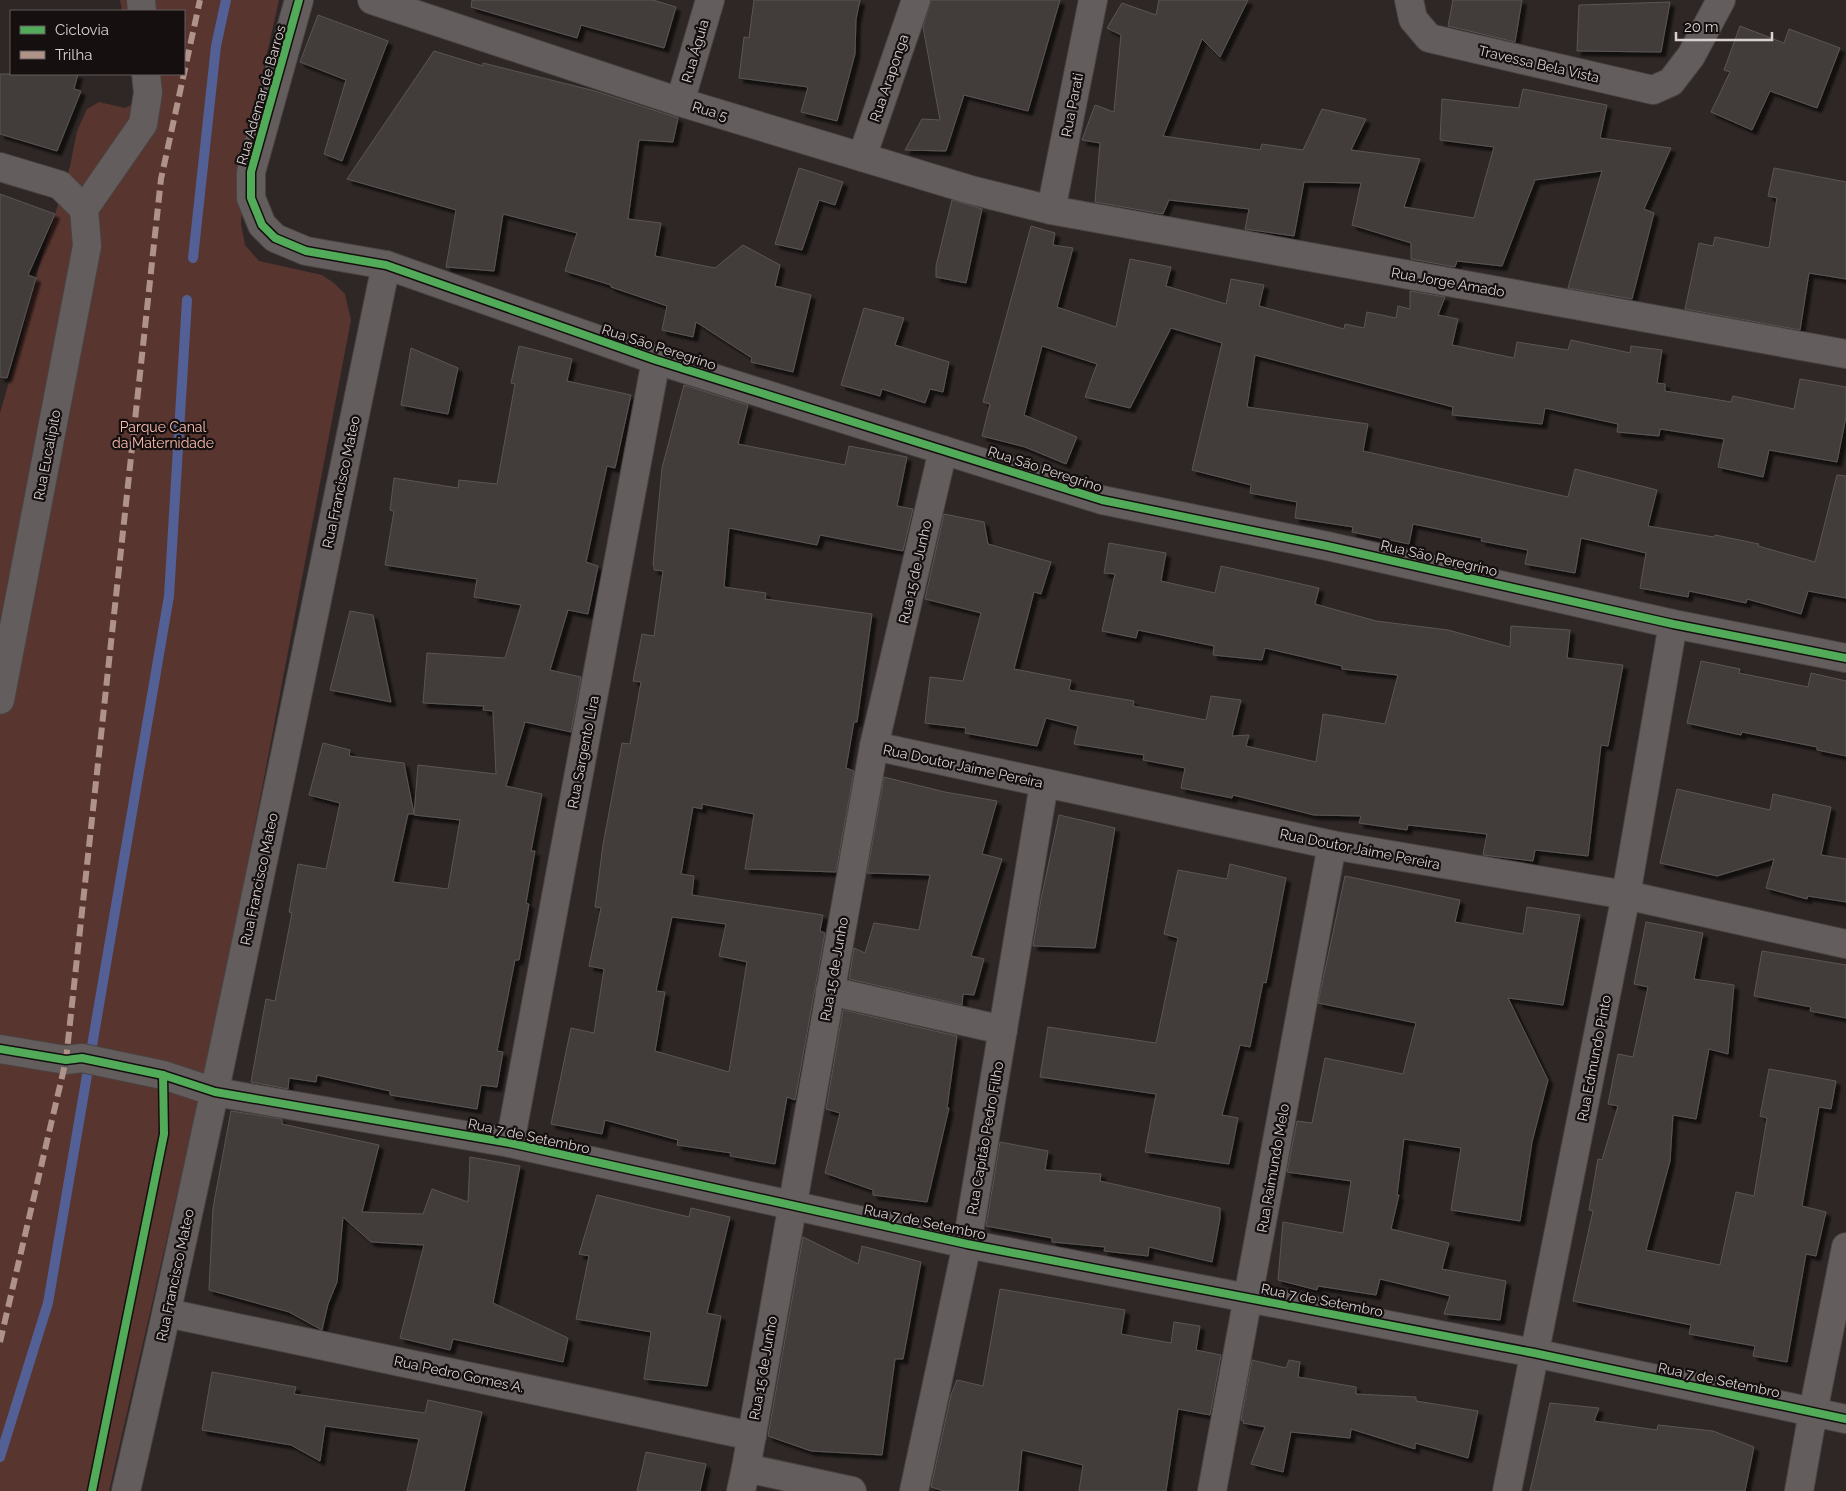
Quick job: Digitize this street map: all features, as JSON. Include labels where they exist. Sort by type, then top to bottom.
[{"type":"street","name":"Rua Ademar de Barros","points":[[262,225],[251,198],[251,172],[300,0]]},
{"type":"street","name":"Rua 5","points":[[372,0],[680,102],[971,190],[1051,210]]},
{"type":"street","name":"Rua Águia","points":[[680,102],[710,0]]},
{"type":"street","name":"Rua Araponga","points":[[862,157],[916,0]]},
{"type":"street","name":"Rua Parati","points":[[1051,210],[1093,0]]},
{"type":"street","name":"Travessa Bela Vista","points":[[1411,9],[1429,38],[1653,90],[1672,82],[1691,56],[1721,0]]},
{"type":"street","points":[[0,167],[60,185],[84,209],[143,124],[148,93],[146,75]]},
{"type":"street","name":"Rua Eucalipito","points":[[0,700],[88,246],[84,209]]},
{"type":"street","name":"Rua Jorge Amado","points":[[1051,210],[1846,354]]},
{"type":"street","name":"Rua São Peregrino","points":[[262,225],[275,238],[306,251],[386,265],[656,360],[1102,500],[1327,546],[1673,624],[1846,658]]},
{"type":"street","name":"Rua Francisco Mateo","points":[[126,1491],[215,1092],[386,265]]},
{"type":"street","name":"Rua Sargento Lira","points":[[510,1143],[656,360]]},
{"type":"street","name":"Rua 15 de Junho","points":[[743,1480],[874,746],[943,450]]},
{"type":"street","name":"Rua Edmundo Pinto","points":[[1507,1491],[1626,896],[1673,624]]},
{"type":"street","name":"Rua Doutor Jaime Pereira","points":[[874,746],[1332,845],[1626,896],[1846,944]]},
{"type":"street","name":"Rua Capitão Pedro Filho","points":[[914,1491],[967,1244],[1044,784]]},
{"type":"street","name":"Rua Raimundo Melo","points":[[1212,1491],[1332,845]]},
{"type":"street","points":[[830,991],[1003,1030]]},
{"type":"street","name":"Rua 7 de Setembro","points":[[0,1049],[66,1060],[82,1058],[163,1075],[215,1092],[510,1143],[791,1207],[967,1244],[1534,1353],[1846,1419]]},
{"type":"street","points":[[1799,1491],[1846,1247]]},
{"type":"street","name":"Rua Pedro Gomes A.","points":[[167,1313],[752,1436]]},
{"type":"street","points":[[743,1480],[852,1491]]},
{"type":"green space","name":"Parque Canal da Maternidade","points":[[120,0],[279,0],[246,147],[241,224],[245,245],[259,261],[322,275],[334,283],[345,294],[351,320],[223,994],[109,1491],[0,1491],[0,413],[21,340],[39,266],[70,166],[77,131],[87,109],[99,102],[125,108],[135,103],[136,75],[185,75],[185,10],[122,10]]},
{"type":"building","points":[[472,0],[653,0],[676,7],[664,48],[581,25],[577,38],[471,7]]},
{"type":"building","points":[[754,0],[860,0],[856,19],[855,54],[837,121],[801,112],[808,87],[739,78],[744,37],[749,38]]},
{"type":"building","points":[[931,0],[1060,0],[1028,111],[964,95],[946,151],[905,150],[922,119],[940,120],[923,27]]},
{"type":"building","points":[[1159,0],[1248,0],[1220,57],[1202,39],[1163,136],[1260,150],[1262,144],[1303,150],[1322,109],[1366,119],[1351,150],[1420,159],[1404,207],[1474,218],[1494,147],[1440,140],[1442,99],[1519,108],[1523,89],[1607,105],[1600,138],[1671,148],[1644,209],[1654,213],[1632,299],[1568,288],[1602,171],[1535,180],[1502,266],[1457,261],[1455,267],[1411,259],[1411,243],[1352,225],[1361,183],[1304,182],[1294,236],[1245,229],[1249,209],[1169,200],[1163,214],[1095,202],[1100,143],[1082,140],[1095,105],[1114,112],[1121,35],[1107,28],[1122,3],[1156,15]]},
{"type":"building","points":[[1453,0],[1522,0],[1515,42],[1448,26]]},
{"type":"building","points":[[1670,2],[1661,52],[1577,51],[1579,5]]},
{"type":"building","points":[[318,15],[388,41],[342,161],[324,154],[346,80],[300,62]]},
{"type":"building","points":[[1740,26],[1784,43],[1789,29],[1840,48],[1817,108],[1770,91],[1752,130],[1711,112],[1730,72],[1724,70]]},
{"type":"building","points":[[434,51],[483,66],[483,63],[595,91],[678,118],[673,142],[639,140],[628,219],[661,223],[655,256],[715,268],[743,245],[780,265],[775,286],[811,295],[793,372],[751,362],[752,358],[696,322],[693,337],[662,330],[667,306],[611,287],[611,285],[565,271],[577,233],[503,214],[494,271],[446,267],[456,210],[347,179]]},
{"type":"building","points":[[0,74],[78,75],[74,89],[81,91],[57,151],[0,134]]},
{"type":"building","points":[[799,168],[843,182],[835,205],[819,200],[802,250],[775,244]]},
{"type":"building","points":[[1774,168],[1846,182],[1846,279],[1809,273],[1800,330],[1685,309],[1699,243],[1713,246],[1715,237],[1769,248],[1777,198],[1768,196]]},
{"type":"building","points":[[0,194],[55,214],[28,275],[36,278],[7,378],[0,377]]},
{"type":"building","points":[[952,200],[982,209],[966,283],[936,277],[936,266]]},
{"type":"building","points":[[1031,226],[1055,233],[1053,245],[1073,248],[1057,307],[1116,327],[1130,259],[1171,267],[1166,286],[1226,304],[1231,279],[1264,285],[1259,306],[1344,329],[1345,324],[1364,328],[1367,312],[1396,318],[1398,306],[1410,309],[1410,291],[1445,297],[1438,315],[1458,319],[1452,345],[1514,358],[1517,342],[1568,350],[1571,340],[1630,353],[1631,346],[1662,350],[1657,383],[1665,384],[1665,391],[1731,402],[1733,396],[1794,409],[1800,379],[1846,387],[1846,417],[1837,462],[1769,450],[1763,477],[1718,467],[1724,439],[1660,429],[1659,436],[1617,432],[1618,424],[1545,408],[1542,424],[1452,415],[1453,407],[1255,355],[1247,407],[1368,424],[1363,451],[1568,497],[1575,469],[1657,490],[1648,526],[1714,537],[1715,535],[1759,544],[1758,546],[1815,562],[1837,475],[1846,476],[1846,598],[1808,591],[1801,614],[1747,599],[1746,603],[1689,591],[1688,597],[1640,588],[1646,553],[1581,538],[1575,573],[1525,564],[1528,550],[1481,541],[1482,538],[1413,524],[1409,544],[1352,532],[1353,527],[1295,518],[1297,502],[1250,493],[1251,485],[1192,470],[1222,343],[1171,328],[1130,408],[1085,397],[1097,364],[1042,346],[1024,415],[1077,437],[1066,464],[1025,447],[982,436],[990,404],[983,402]]},
{"type":"building","points":[[864,308],[904,318],[895,345],[949,362],[943,392],[930,389],[925,403],[882,389],[880,396],[841,385]]},
{"type":"building","points":[[519,346],[572,359],[567,381],[631,395],[615,468],[607,466],[586,562],[598,566],[588,614],[568,610],[550,670],[581,677],[571,732],[525,722],[506,786],[542,794],[531,851],[535,851],[526,903],[529,904],[519,960],[515,960],[497,1051],[503,1052],[497,1087],[481,1085],[477,1109],[390,1095],[390,1091],[317,1075],[316,1082],[289,1078],[288,1089],[251,1082],[266,999],[275,1001],[292,913],[289,912],[298,864],[326,869],[340,803],[309,795],[323,743],[350,750],[349,756],[404,763],[414,814],[408,814],[393,882],[448,889],[460,820],[414,815],[418,765],[496,774],[493,711],[483,710],[484,706],[423,703],[427,653],[505,658],[521,605],[474,597],[477,579],[385,565],[394,511],[390,510],[394,478],[458,488],[459,480],[497,484],[515,384],[511,383]]},
{"type":"building","points":[[411,348],[458,368],[448,414],[401,405]]},
{"type":"building","points":[[684,385],[748,405],[738,444],[845,465],[849,446],[907,457],[897,506],[913,509],[903,551],[820,535],[817,545],[729,528],[724,587],[766,593],[765,599],[872,614],[857,722],[854,722],[846,768],[854,771],[836,872],[745,869],[754,814],[702,804],[702,809],[693,807],[681,874],[694,876],[692,895],[823,915],[820,931],[825,933],[795,1100],[787,1097],[775,1164],[730,1156],[731,1153],[677,1145],[678,1140],[605,1120],[602,1134],[551,1124],[571,1028],[594,1033],[604,969],[589,966],[601,908],[595,907],[603,845],[622,743],[630,744],[641,682],[633,681],[642,634],[654,636],[663,571],[654,570],[653,565],[662,468]],"holes":[[[672,917],[726,924],[719,956],[747,962],[729,1072],[655,1051],[665,992],[656,991]]]},
{"type":"building","points":[[944,514],[984,522],[988,544],[1051,562],[1041,594],[1034,592],[1014,669],[1071,680],[1069,690],[1134,701],[1133,706],[1206,720],[1211,696],[1241,700],[1232,736],[1249,735],[1246,746],[1316,762],[1323,714],[1385,724],[1398,675],[1342,669],[1342,666],[1265,648],[1262,660],[1213,655],[1214,646],[1138,630],[1136,638],[1102,631],[1115,574],[1104,573],[1109,543],[1166,553],[1161,581],[1215,593],[1221,566],[1319,588],[1315,604],[1376,621],[1448,630],[1510,647],[1511,626],[1570,630],[1567,658],[1623,665],[1608,746],[1601,745],[1588,856],[1535,850],[1533,861],[1483,855],[1487,834],[1408,825],[1407,830],[1359,823],[1361,816],[1314,815],[1233,795],[1232,798],[1181,788],[1185,768],[1143,760],[1144,755],[1074,744],[1078,726],[1046,718],[1037,746],[965,733],[966,728],[925,723],[930,677],[963,681],[981,613],[925,599]]},
{"type":"building","points":[[350,611],[373,615],[391,702],[330,690]]},
{"type":"building","points":[[1701,661],[1740,669],[1739,673],[1808,687],[1811,673],[1846,681],[1846,756],[1817,750],[1817,747],[1742,732],[1741,735],[1687,723]]},
{"type":"building","points":[[884,777],[945,792],[997,801],[982,854],[1002,859],[971,956],[984,959],[974,995],[963,994],[962,1005],[849,979],[854,948],[865,953],[874,923],[919,930],[930,875],[867,873]]},
{"type":"building","points":[[1677,789],[1770,810],[1773,794],[1831,807],[1821,855],[1846,859],[1846,902],[1808,896],[1807,899],[1766,888],[1774,859],[1717,876],[1660,863]]},
{"type":"building","points":[[1059,815],[1115,828],[1095,948],[1033,946]]},
{"type":"building","points":[[1230,864],[1286,878],[1266,983],[1263,982],[1250,1047],[1240,1045],[1222,1115],[1238,1118],[1229,1164],[1145,1152],[1156,1094],[1040,1077],[1048,1027],[1156,1043],[1178,938],[1164,934],[1178,870],[1227,879]]},
{"type":"building","points":[[1345,876],[1460,900],[1455,922],[1523,934],[1527,907],[1580,915],[1563,1005],[1508,998],[1548,1080],[1532,1142],[1520,1221],[1451,1210],[1461,1148],[1404,1139],[1397,1195],[1399,1195],[1391,1229],[1449,1243],[1442,1269],[1506,1281],[1500,1320],[1444,1314],[1450,1296],[1380,1279],[1376,1295],[1318,1286],[1317,1290],[1278,1280],[1283,1222],[1343,1233],[1351,1181],[1287,1172],[1297,1121],[1312,1123],[1325,1058],[1403,1074],[1416,1023],[1318,1003]]},
{"type":"building","points":[[1646,922],[1703,933],[1694,979],[1734,985],[1728,1054],[1709,1049],[1696,1119],[1673,1115],[1670,1161],[1646,1250],[1720,1265],[1736,1192],[1754,1196],[1767,1118],[1760,1116],[1769,1069],[1836,1081],[1831,1109],[1819,1107],[1802,1206],[1826,1212],[1816,1256],[1806,1254],[1787,1362],[1753,1356],[1755,1346],[1689,1334],[1691,1325],[1573,1301],[1593,1211],[1589,1210],[1598,1159],[1602,1160],[1618,1106],[1608,1104],[1618,1054],[1633,1057],[1648,987],[1634,984]]},
{"type":"building","points":[[1762,951],[1846,965],[1846,1018],[1810,1011],[1811,1007],[1754,996]]},
{"type":"building","points":[[843,1010],[957,1036],[947,1108],[949,1108],[927,1202],[873,1195],[873,1190],[825,1173],[840,1113],[826,1109]]},
{"type":"building","points":[[231,1111],[282,1119],[282,1124],[379,1145],[362,1212],[423,1214],[432,1189],[468,1202],[470,1157],[520,1166],[493,1303],[568,1338],[563,1362],[453,1339],[450,1350],[400,1338],[424,1245],[371,1242],[343,1217],[337,1282],[328,1304],[322,1330],[289,1312],[209,1290],[213,1208]]},
{"type":"building","points":[[1000,1142],[1048,1151],[1045,1170],[1101,1174],[1100,1181],[1220,1208],[1212,1262],[1149,1247],[1148,1256],[1104,1251],[1105,1247],[1052,1242],[1052,1238],[986,1226]]},
{"type":"building","points":[[597,1195],[689,1217],[691,1208],[730,1217],[707,1313],[721,1316],[707,1386],[644,1379],[651,1332],[576,1319],[589,1256],[579,1254]]},
{"type":"building","points":[[803,1237],[858,1264],[862,1246],[921,1262],[903,1359],[895,1359],[882,1455],[811,1451],[768,1436]]},
{"type":"building","points":[[1000,1289],[1125,1310],[1121,1334],[1171,1343],[1174,1322],[1200,1326],[1196,1350],[1221,1355],[1210,1415],[1178,1409],[1166,1491],[1079,1491],[1083,1465],[1022,1450],[1018,1491],[944,1491],[931,1487],[951,1395],[957,1380],[983,1386]]},
{"type":"building","points":[[1252,1360],[1286,1368],[1289,1360],[1300,1362],[1298,1377],[1356,1387],[1356,1394],[1416,1397],[1416,1401],[1478,1411],[1468,1458],[1415,1443],[1415,1449],[1351,1429],[1350,1438],[1291,1432],[1283,1472],[1251,1464],[1265,1427],[1243,1423],[1244,1421],[1241,1420]]},
{"type":"building","points":[[212,1372],[296,1387],[294,1394],[425,1413],[428,1400],[482,1412],[464,1491],[407,1491],[419,1439],[325,1426],[320,1461],[291,1445],[202,1430]]},
{"type":"building","points":[[1550,1403],[1599,1408],[1594,1421],[1657,1430],[1658,1425],[1713,1431],[1754,1447],[1745,1491],[1530,1491]]},
{"type":"building","points":[[646,1452],[706,1464],[700,1491],[637,1491]]},
{"type":"waterway","points":[[193,258],[216,46],[226,0]]},
{"type":"waterway","points":[[0,1457],[48,1303],[169,596],[187,300]]},
{"type":"marked path","points":[[185,69],[200,0]]},
{"type":"marked path","points":[[0,1342],[66,1060],[161,179],[184,75]]},
{"type":"cycle path","points":[[299,0],[251,172],[251,198],[262,225],[275,238],[306,251],[386,265],[656,360],[1102,500],[1327,546],[1673,624],[1846,658]]},
{"type":"cycle path","points":[[0,1049],[66,1060],[82,1058],[163,1075],[215,1092],[510,1143],[967,1244],[1534,1353],[1846,1419]]},
{"type":"cycle path","points":[[92,1491],[164,1134],[163,1075]]}]
